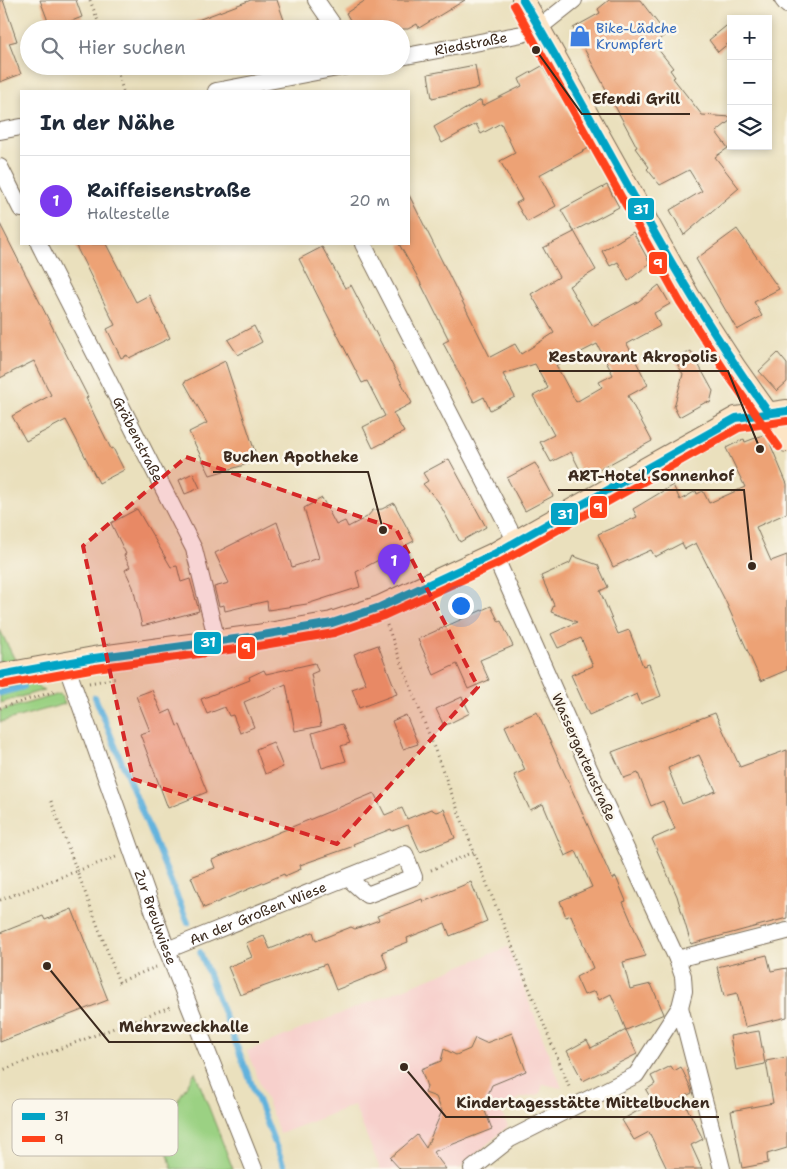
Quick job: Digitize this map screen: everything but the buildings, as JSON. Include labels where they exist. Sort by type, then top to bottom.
[{"type":"main road","points":[[524,0],[689,297],[739,374],[778,412],[787,441]]},
{"type":"main road","points":[[0,675],[65,662],[332,623],[380,607],[494,554],[736,418],[778,412]]},
{"type":"street","points":[[316,0],[330,20]]},
{"type":"street","name":"Riedstraße","points":[[410,55],[522,34],[540,27],[574,0]]},
{"type":"street","points":[[783,0],[787,5]]},
{"type":"street","points":[[229,90],[282,86],[318,75]]},
{"type":"street","points":[[0,131],[20,127]]},
{"type":"street","points":[[0,167],[20,207]]},
{"type":"street","name":"Gräbenstraße","points":[[40,245],[194,549],[217,641]]},
{"type":"street","points":[[364,245],[516,542]]},
{"type":"street","name":"Wassergartenstraße","points":[[472,1169],[510,1139],[636,1075],[680,1007],[684,991],[683,976],[677,959],[587,764],[494,554]]},
{"type":"street","name":"Zur Breulwiese","points":[[65,662],[169,956],[254,1169]]},
{"type":"street","name":"An der Großen Wiese","points":[[169,956],[405,854],[414,877]]},
{"type":"street","points":[[348,878],[367,895],[414,877]]},
{"type":"street","points":[[677,959],[787,931]]},
{"type":"street","name":"Wassergartenstraße","points":[[680,1007],[722,1169]]},
{"type":"path","points":[[90,0],[98,20]]},
{"type":"path","points":[[119,75],[123,90]]},
{"type":"path","points":[[380,607],[474,852],[577,1106]]},
{"type":"path","points":[[0,708],[72,686]]},
{"type":"path","points":[[51,800],[119,982],[169,956]]},
{"type":"path","points":[[0,900],[133,851]]},
{"type":"path","points":[[414,877],[474,852]]},
{"type":"path","points":[[0,1071],[187,1001]]},
{"type":"highlighted area","points":[[186,457],[396,529],[478,687],[337,844],[133,779],[83,546]]},
{"type":"shaded area","points":[[508,947],[562,1088],[543,1084],[540,1094],[521,1098],[499,1108],[508,1126],[459,1169],[380,1169],[354,1105],[280,1134],[247,1051]]},
{"type":"green space","points":[[0,630],[15,660],[0,664]]},
{"type":"green space","points":[[27,682],[44,690],[0,703],[0,689]]},
{"type":"green space","points":[[60,694],[65,704],[0,722],[0,711]]},
{"type":"green space","points":[[195,1072],[233,1169],[172,1169],[169,1156],[178,1156],[178,1100]]},
{"type":"waterway","points":[[0,693],[23,687]]},
{"type":"waterway","points":[[95,697],[188,923]]},
{"type":"waterway","points":[[200,952],[285,1169]]},
{"type":"transit line","name":"31","points":[[523,0],[671,262],[735,364],[769,413]]},
{"type":"transit line","name":"9","points":[[514,5],[680,302],[727,374],[779,447]]},
{"type":"transit line","name":"31","points":[[0,675],[94,658],[257,636],[332,623],[380,607],[494,554],[736,418],[787,411]]},
{"type":"transit line","name":"9","points":[[2,685],[96,668],[258,646],[334,633],[383,616],[499,563],[739,428],[787,421]]},
{"type":"place","name":"Bike-Lädche Krumpfert","points":[[580,36]]},
{"type":"place","name":"Efendi Grill","points":[[536,50]]},
{"type":"place","name":"Restaurant Akropolis","points":[[760,449]]},
{"type":"place","name":"Buchen Apotheke","points":[[383,530]]},
{"type":"place","name":"ART-Hotel Sonnenhof","points":[[752,566]]},
{"type":"place","name":"Raiffeisenstraße","points":[[394,585]]},
{"type":"place","name":"Mehrzweckhalle","points":[[47,966]]},
{"type":"place","name":"Kindertagesstätte Mittelbuchen","points":[[404,1067]]}]
